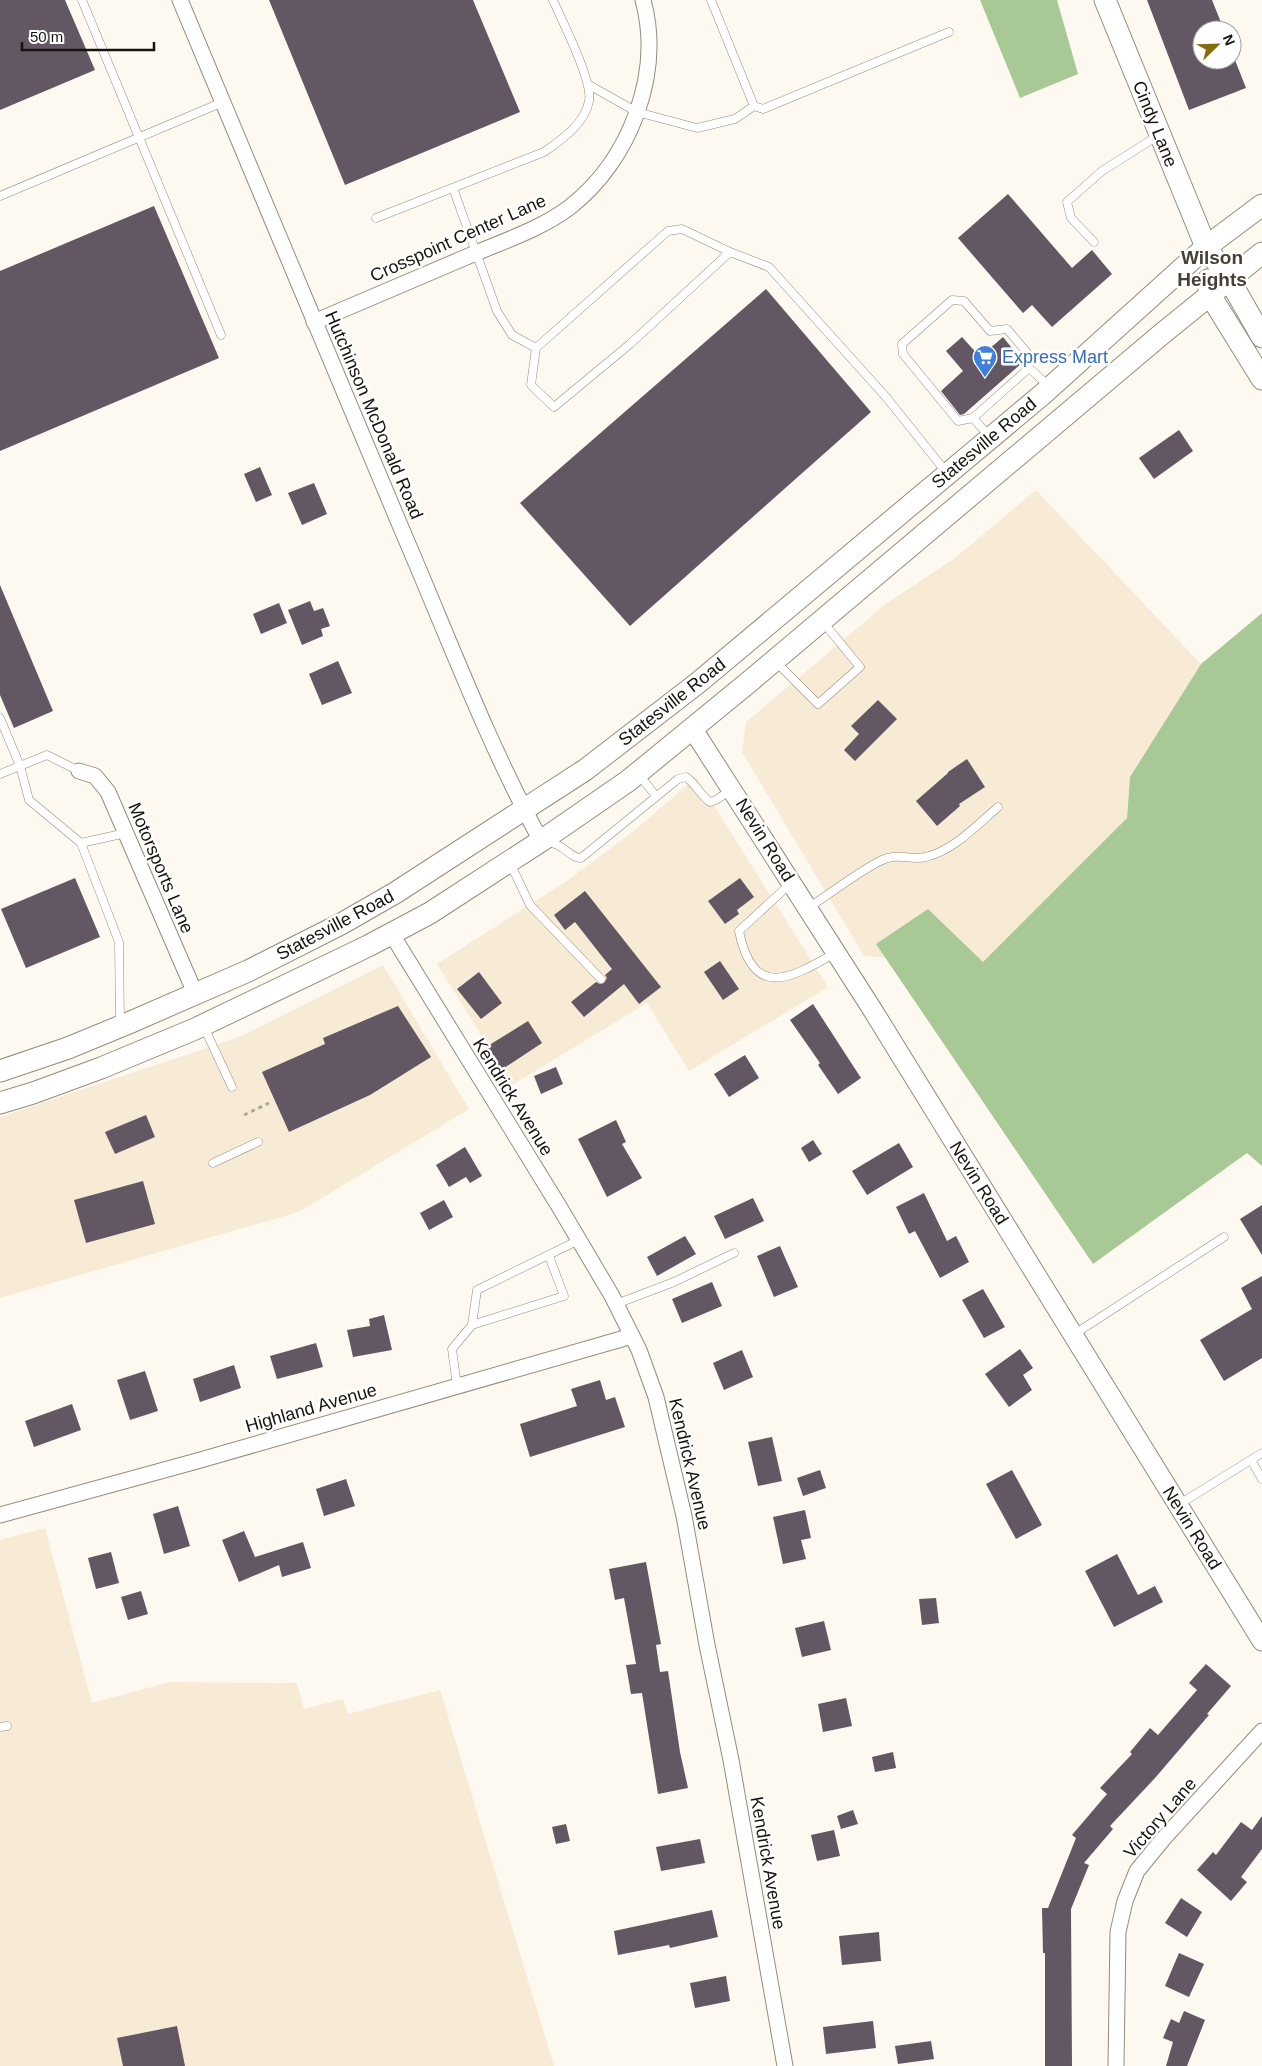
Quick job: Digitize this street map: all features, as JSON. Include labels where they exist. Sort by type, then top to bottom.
[{"type":"main road","name":"Cindy Lane","points":[[1105,0],[1206,248],[1229,280],[1262,337]]},
{"type":"main road","name":"Statesville Road","points":[[0,1071],[68,1048],[120,1026],[248,970],[341,924],[395,893],[584,770],[700,682],[1051,387],[1206,248],[1262,206]]},
{"type":"main road","name":"Cindy Lane","points":[[1206,248],[1210,295],[1262,379]]},
{"type":"main road","name":"Statesville Road","points":[[0,1103],[101,1068],[203,1025],[430,912],[541,841],[637,773],[774,661],[1262,253]]},
{"type":"street","name":"Hutchinson McDonald Road","points":[[180,0],[482,718],[524,810],[541,841]]},
{"type":"street","name":"Crosspoint Center Lane","points":[[314,322],[545,223],[570,207],[604,173],[621,148],[637,112],[643,92],[648,61],[646,18],[643,0]]},
{"type":"street","name":"Nevin Road","points":[[692,728],[836,952],[1262,1641]]},
{"type":"street","name":"Motorsports Lane","points":[[79,771],[95,776],[108,792],[195,993]]},
{"type":"street","name":"Kendrick Avenue","points":[[391,933],[579,1240],[616,1304],[632,1336],[656,1397],[684,1516],[707,1645],[731,1760],[785,2066]]},
{"type":"street","name":"Highland Avenue","points":[[0,1515],[632,1336]]},
{"type":"street","name":"Victory Lane","points":[[1116,2066],[1118,1932],[1125,1902],[1137,1871],[1164,1838],[1262,1732]]},
{"type":"lane","points":[[82,0],[221,335]]},
{"type":"lane","points":[[376,218],[544,152],[561,140],[578,124],[589,102],[589,85],[553,0]]},
{"type":"lane","points":[[711,0],[754,106],[763,109],[949,32]]},
{"type":"lane","points":[[589,85],[637,112],[697,128],[735,119],[754,106]]},
{"type":"lane","points":[[0,196],[222,102]]},
{"type":"lane","points":[[1094,242],[1071,218],[1067,202],[1102,171],[1159,135]]},
{"type":"lane","points":[[453,188],[497,311],[512,335],[536,348]]},
{"type":"lane","points":[[730,252],[630,344],[554,408],[531,385],[536,348],[668,232],[682,229],[730,252],[769,267],[886,397],[948,474]]},
{"type":"lane","points":[[952,300],[964,301],[990,331],[1007,329],[1029,355],[1029,368],[973,418],[958,421],[903,354],[902,344],[952,300]]},
{"type":"lane","points":[[1029,368],[1051,387]]},
{"type":"lane","points":[[973,418],[991,438]]},
{"type":"lane","points":[[774,661],[818,704],[860,667],[821,621]]},
{"type":"lane","points":[[0,718],[20,766],[29,800],[81,843],[119,942],[120,1026]]},
{"type":"lane","points":[[0,774],[47,756],[79,771]]},
{"type":"lane","points":[[637,773],[656,796]]},
{"type":"lane","points":[[541,841],[558,843],[573,856],[581,858],[673,782],[686,777],[710,802],[732,789]]},
{"type":"lane","points":[[808,908],[878,862],[895,855],[925,857],[942,851],[970,832],[998,807]]},
{"type":"lane","points":[[81,843],[126,833]]},
{"type":"lane","points":[[509,861],[530,904],[601,979]]},
{"type":"lane","points":[[792,882],[739,931],[743,952],[756,972],[769,978],[799,973],[836,952]]},
{"type":"lane","points":[[203,1025],[232,1087]]},
{"type":"lane","points":[[213,1163],[258,1142]]},
{"type":"lane","points":[[1073,1335],[1224,1237]]},
{"type":"lane","points":[[472,1325],[476,1290],[579,1240]]},
{"type":"lane","points":[[616,1304],[674,1282],[734,1253]]},
{"type":"lane","points":[[457,1386],[452,1349],[472,1325],[564,1296],[549,1256]]},
{"type":"lane","points":[[1178,1505],[1262,1453]]},
{"type":"lane","points":[[1250,1460],[1262,1479]]},
{"type":"path","points":[[244,1115],[269,1103]]},
{"type":"shaded area","points":[[1036,490],[1201,664],[1130,777],[1127,818],[983,963],[864,956],[742,752],[746,722],[887,603],[955,558]]},
{"type":"shaded area","points":[[696,777],[828,987],[689,1071],[647,1003],[512,1085],[437,964],[568,880],[635,830]]},
{"type":"shaded area","points":[[383,965],[469,1109],[299,1212],[0,1298],[0,1117],[239,1037]]},
{"type":"shaded area","points":[[45,1528],[92,1703],[170,1682],[297,1683],[304,1709],[343,1699],[348,1714],[440,1690],[554,2066],[0,2066],[0,1540]]},
{"type":"green space","points":[[980,0],[1057,0],[1078,74],[1020,98]]},
{"type":"green space","points":[[1262,613],[1262,1166],[1247,1153],[1093,1264],[876,944],[928,909],[983,962],[1127,818],[1130,777],[1201,664]]},
{"type":"building","points":[[0,0],[65,0],[95,70],[0,110]]},
{"type":"building","points":[[269,0],[473,0],[520,112],[345,185]]},
{"type":"building","points":[[1147,0],[1212,0],[1220,20],[1192,20],[1192,70],[1239,70],[1246,88],[1189,110]]},
{"type":"building","points":[[1008,194],[1072,268],[1092,250],[1112,274],[1052,327],[1032,305],[1023,313],[958,238]]},
{"type":"building","points":[[154,206],[219,358],[0,451],[0,271]]},
{"type":"building","points":[[766,289],[871,412],[630,626],[520,503]]},
{"type":"building","points":[[962,337],[980,357],[1003,337],[1023,362],[964,414],[960,415],[941,391],[963,371],[946,351]]},
{"type":"building","points":[[1179,430],[1193,451],[1154,479],[1139,458]]},
{"type":"building","points":[[260,467],[272,495],[256,502],[244,474]]},
{"type":"building","points":[[314,483],[327,514],[302,525],[288,493]]},
{"type":"building","points":[[0,585],[53,711],[14,728],[0,695]]},
{"type":"building","points":[[310,601],[314,611],[323,608],[330,626],[321,629],[323,636],[302,645],[288,610]]},
{"type":"building","points":[[279,603],[287,623],[261,634],[253,614]]},
{"type":"building","points":[[338,661],[352,693],[322,705],[309,674]]},
{"type":"building","points":[[878,700],[897,719],[855,761],[844,750],[859,734],[851,726]]},
{"type":"building","points":[[967,759],[985,787],[959,804],[960,806],[937,826],[916,801],[948,772]]},
{"type":"building","points":[[75,878],[100,937],[26,968],[1,909]]},
{"type":"building","points":[[740,878],[754,897],[737,910],[739,914],[725,924],[708,901]]},
{"type":"building","points":[[585,891],[661,987],[639,1004],[624,984],[584,1017],[571,1002],[596,982],[604,983],[607,978],[605,975],[612,969],[575,922],[565,930],[554,915]]},
{"type":"building","points":[[720,961],[739,989],[723,1000],[704,972]]},
{"type":"building","points":[[479,972],[502,1003],[481,1019],[457,989]]},
{"type":"building","points":[[813,1004],[861,1078],[838,1094],[818,1065],[820,1063],[790,1020]]},
{"type":"building","points":[[398,1006],[431,1057],[370,1095],[289,1132],[262,1072],[325,1044],[323,1038]]},
{"type":"building","points":[[528,1021],[542,1043],[501,1070],[486,1047]]},
{"type":"building","points":[[745,1055],[759,1078],[729,1097],[714,1074]]},
{"type":"building","points":[[556,1067],[563,1084],[541,1094],[534,1076]]},
{"type":"building","points":[[146,1115],[155,1137],[115,1154],[105,1132]]},
{"type":"building","points":[[616,1120],[626,1142],[622,1144],[642,1178],[607,1197],[578,1139]]},
{"type":"building","points":[[813,1140],[822,1154],[809,1162],[801,1148]]},
{"type":"building","points":[[899,1143],[913,1167],[867,1195],[852,1171]]},
{"type":"building","points":[[465,1147],[482,1176],[470,1183],[466,1177],[449,1187],[436,1165]]},
{"type":"building","points":[[143,1181],[155,1224],[86,1243],[74,1200]]},
{"type":"building","points":[[924,1193],[947,1241],[956,1236],[969,1262],[940,1278],[915,1231],[909,1234],[896,1207]]},
{"type":"building","points":[[753,1198],[764,1221],[725,1239],[714,1216]]},
{"type":"building","points":[[444,1200],[453,1217],[429,1230],[420,1213]]},
{"type":"building","points":[[1262,1205],[1262,1255],[1240,1219]]},
{"type":"building","points":[[685,1236],[696,1254],[657,1276],[647,1257]]},
{"type":"building","points":[[780,1246],[798,1287],[774,1297],[757,1256]]},
{"type":"building","points":[[1262,1276],[1262,1358],[1224,1381],[1200,1340],[1252,1309],[1241,1288]]},
{"type":"building","points":[[712,1282],[722,1306],[682,1323],[672,1299]]},
{"type":"building","points":[[983,1289],[1005,1327],[984,1338],[962,1300]]},
{"type":"building","points":[[384,1315],[392,1350],[353,1357],[347,1330],[370,1326],[369,1319]]},
{"type":"building","points":[[316,1343],[323,1367],[277,1379],[270,1356]]},
{"type":"building","points":[[1020,1349],[1033,1368],[1023,1375],[1032,1390],[1009,1407],[985,1374]]},
{"type":"building","points":[[742,1350],[753,1377],[724,1390],[713,1363]]},
{"type":"building","points":[[234,1365],[241,1388],[200,1402],[193,1379]]},
{"type":"building","points":[[145,1371],[158,1411],[130,1420],[117,1380]]},
{"type":"building","points":[[600,1380],[606,1400],[615,1397],[625,1427],[530,1457],[520,1424],[577,1406],[571,1389]]},
{"type":"building","points":[[72,1404],[81,1430],[34,1447],[25,1421]]},
{"type":"building","points":[[772,1437],[782,1481],[758,1486],[748,1442]]},
{"type":"building","points":[[820,1470],[826,1488],[803,1496],[797,1478]]},
{"type":"building","points":[[1012,1470],[1042,1525],[1016,1539],[986,1484]]},
{"type":"building","points":[[346,1479],[355,1506],[324,1516],[316,1489]]},
{"type":"building","points":[[178,1506],[190,1546],[164,1554],[153,1514]]},
{"type":"building","points":[[805,1510],[811,1538],[801,1540],[806,1559],[783,1564],[773,1517]]},
{"type":"building","points":[[244,1531],[255,1557],[303,1542],[311,1568],[282,1577],[279,1565],[239,1582],[222,1540]]},
{"type":"building","points":[[111,1552],[119,1583],[96,1589],[88,1558]]},
{"type":"building","points":[[1117,1554],[1138,1595],[1155,1586],[1163,1602],[1114,1627],[1085,1571]]},
{"type":"building","points":[[646,1562],[661,1644],[656,1645],[660,1672],[668,1671],[680,1752],[688,1788],[658,1794],[642,1693],[631,1694],[626,1665],[636,1664],[624,1598],[615,1600],[609,1569]]},
{"type":"building","points":[[141,1591],[148,1614],[128,1620],[121,1597]]},
{"type":"building","points":[[936,1598],[939,1623],[922,1625],[919,1599]]},
{"type":"building","points":[[824,1621],[831,1650],[802,1657],[795,1628]]},
{"type":"building","points":[[1206,1664],[1231,1686],[1207,1714],[1209,1715],[1155,1778],[1110,1826],[1113,1829],[1084,1863],[1089,1865],[1071,1909],[1072,2066],[1045,2066],[1045,1953],[1043,1953],[1042,1908],[1048,1908],[1076,1838],[1072,1835],[1107,1794],[1100,1788],[1132,1754],[1130,1752],[1150,1728],[1158,1735],[1197,1690],[1189,1683]]},
{"type":"building","points":[[846,1698],[852,1726],[823,1732],[818,1704]]},
{"type":"building","points":[[893,1752],[896,1768],[875,1772],[872,1757]]},
{"type":"building","points":[[853,1810],[858,1824],[841,1829],[837,1816]]},
{"type":"building","points":[[1262,1816],[1262,1849],[1241,1877],[1247,1882],[1231,1901],[1197,1870],[1213,1852],[1216,1855],[1241,1822],[1252,1830]]},
{"type":"building","points":[[566,1824],[570,1841],[556,1844],[552,1827]]},
{"type":"building","points":[[834,1830],[840,1856],[817,1861],[811,1835]]},
{"type":"building","points":[[700,1839],[705,1863],[661,1871],[656,1847]]},
{"type":"building","points":[[1181,1898],[1202,1912],[1187,1937],[1165,1923]]},
{"type":"building","points":[[712,1910],[718,1937],[670,1948],[669,1945],[618,1955],[614,1931]]},
{"type":"building","points":[[879,1932],[881,1961],[842,1965],[839,1936]]},
{"type":"building","points":[[1179,1953],[1204,1964],[1189,1997],[1165,1986]]},
{"type":"building","points":[[726,1976],[730,2001],[695,2008],[690,1983]]},
{"type":"building","points":[[1184,2011],[1205,2020],[1187,2066],[1166,2066],[1173,2042],[1163,2038],[1171,2019],[1179,2023]]},
{"type":"building","points":[[873,2021],[876,2048],[826,2054],[823,2027]]},
{"type":"building","points":[[177,2026],[185,2066],[123,2066],[117,2038]]},
{"type":"building","points":[[931,2041],[934,2059],[898,2064],[895,2046]]},
{"type":"place","name":"Express Mart","points":[[985,378]]},
{"type":"district","name":"Wilson Heights","points":[[1212,268]]}]
